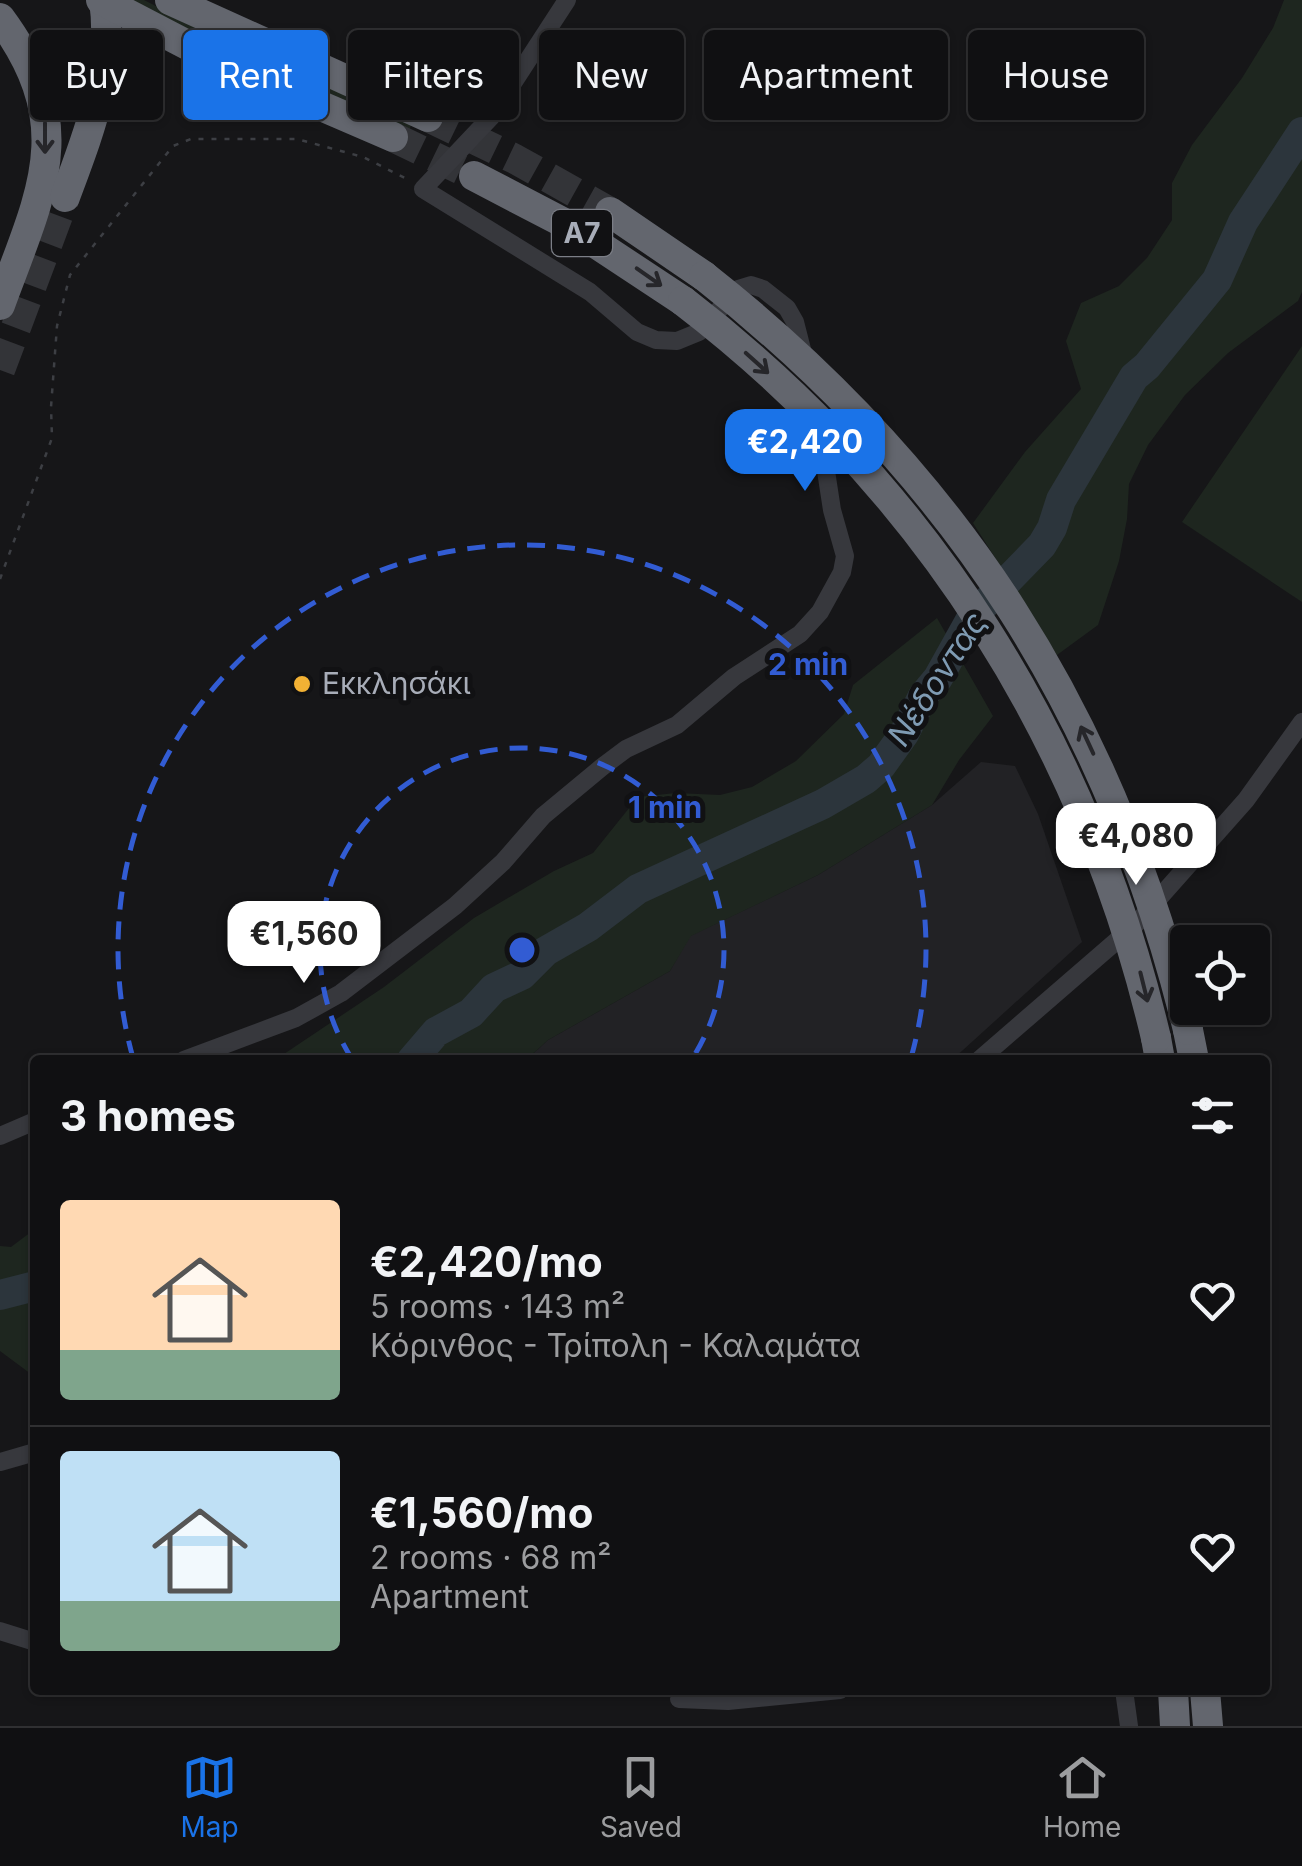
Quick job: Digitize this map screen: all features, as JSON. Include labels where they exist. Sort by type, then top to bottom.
[{"type":"highway","points":[[102,0],[291,93],[393,136]]},
{"type":"highway","points":[[65,198],[100,96],[106,50],[102,0]]},
{"type":"highway","points":[[170,0],[348,82]]},
{"type":"highway","points":[[0,18],[25,52],[40,88],[46,125],[45,168],[36,208],[0,305]]},
{"type":"highway","name":"Α7","points":[[474,176],[568,225],[683,301],[793,396],[876,482],[941,560],[997,644],[1048,735],[1089,826],[1131,939],[1158,1049]]},
{"type":"highway","name":"Α7","points":[[610,212],[704,276],[814,370],[900,459],[967,540],[1025,626],[1078,720],[1120,816],[1161,926],[1193,1055]]},
{"type":"highway","points":[[1173,1695],[1175,1726]]},
{"type":"highway","points":[[1205,1695],[1208,1726]]},
{"type":"street","points":[[197,1055],[296,1018],[341,993],[455,906],[503,862],[543,816],[626,749],[677,725],[734,676],[800,634],[820,612],[842,572],[845,556],[832,510],[828,469],[802,346],[795,322],[776,297],[750,285],[738,288],[699,332],[678,340],[647,338],[590,292],[423,189],[491,117],[567,0]]},
{"type":"street","points":[[984,1055],[1136,924],[1246,800],[1302,722]]},
{"type":"street","points":[[0,1136],[30,1124]]},
{"type":"street","points":[[0,1462],[30,1453]]},
{"type":"street","points":[[0,1631],[30,1640]]},
{"type":"street","points":[[679,1699],[728,1701],[789,1695]]},
{"type":"street","points":[[1125,1695],[1129,1726]]},
{"type":"path","points":[[0,579],[52,438],[50,406],[57,326],[70,275],[173,146],[190,139],[297,139],[363,157],[423,189]]},
{"type":"shaded area","points":[[127,0],[144,0],[203,30],[189,30]]},
{"type":"shaded area","points":[[1284,0],[1302,0],[1302,292],[1298,301],[1228,353],[1185,395],[1148,445],[1129,484],[1119,561],[1098,625],[1057,655],[973,523],[1025,452],[1081,389],[1066,341],[1081,303],[1119,286],[1147,258],[1172,220],[1172,183],[1192,145],[1242,78],[1273,28]]},
{"type":"shaded area","points":[[328,85],[348,94],[348,105],[328,96]]},
{"type":"shaded area","points":[[384,120],[407,120],[412,122],[409,131]]},
{"type":"shaded area","points":[[1302,346],[1302,602],[1182,522]]},
{"type":"shaded area","points":[[937,618],[993,716],[959,760],[932,805],[818,875],[691,936],[670,971],[548,1040],[532,1055],[282,1055],[384,987],[474,918],[593,853],[638,797],[676,793],[720,795],[752,787],[796,761],[844,714],[853,685]]},
{"type":"shaded area","points":[[981,762],[1015,766],[1038,814],[1082,942],[958,1055],[532,1055],[548,1040],[670,971],[690,936],[818,875],[932,805]]},
{"type":"shaded area","points":[[30,1233],[30,1373],[0,1351],[0,1246],[11,1247]]},
{"type":"waterway","name":"Νέδoντας","points":[[416,1055],[436,1032],[471,1013],[494,988],[522,975],[546,951],[588,927],[638,889],[823,804],[881,766],[972,617],[1042,545],[1061,500],[1134,377],[1217,280],[1243,222],[1302,132]]},
{"type":"waterway","name":"Νέδoντας","points":[[0,1295],[30,1287]]},
{"type":"tunnel","points":[[434,120],[610,212]]},
{"type":"tunnel","points":[[393,137],[474,176]]},
{"type":"tunnel","points":[[0,370],[65,197]]},
{"type":"place","name":"Εκκλησάκι","points":[[302,684]]}]
